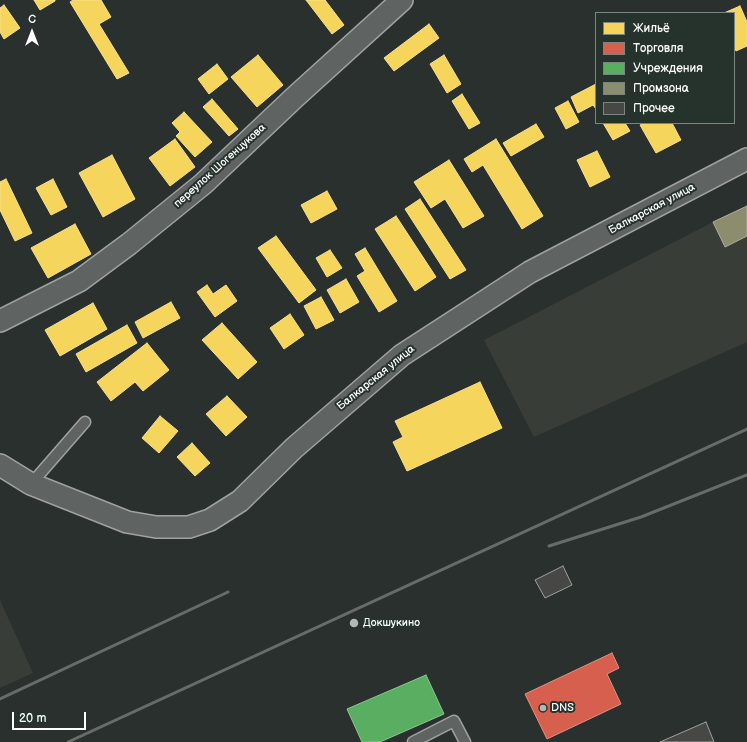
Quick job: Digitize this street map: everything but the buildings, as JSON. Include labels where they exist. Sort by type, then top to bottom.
[{"type":"street","name":"переулок Шогенцукова","points":[[0,321],[79,281],[130,244],[203,184],[295,97],[402,0]]},
{"type":"street","name":"Балкарская улица","points":[[0,465],[31,484],[126,522],[156,527],[189,527],[210,520],[240,501],[294,448],[402,354],[530,272],[747,159]]},
{"type":"lane","points":[[31,484],[86,422]]},
{"type":"lane","points":[[413,742],[454,721],[465,742]]},
{"type":"shaded area","points":[[747,206],[747,342],[534,437],[484,340]]},
{"type":"shaded area","points":[[0,600],[33,673],[0,688]]},
{"type":"railway","points":[[68,742],[747,429]]},
{"type":"railway","points":[[549,546],[641,517],[747,475]]},
{"type":"railway","points":[[0,699],[228,592]]},
{"type":"place","name":"Докшукино","points":[[354,623]]},
{"type":"place","name":"DNS","points":[[543,708]]}]
